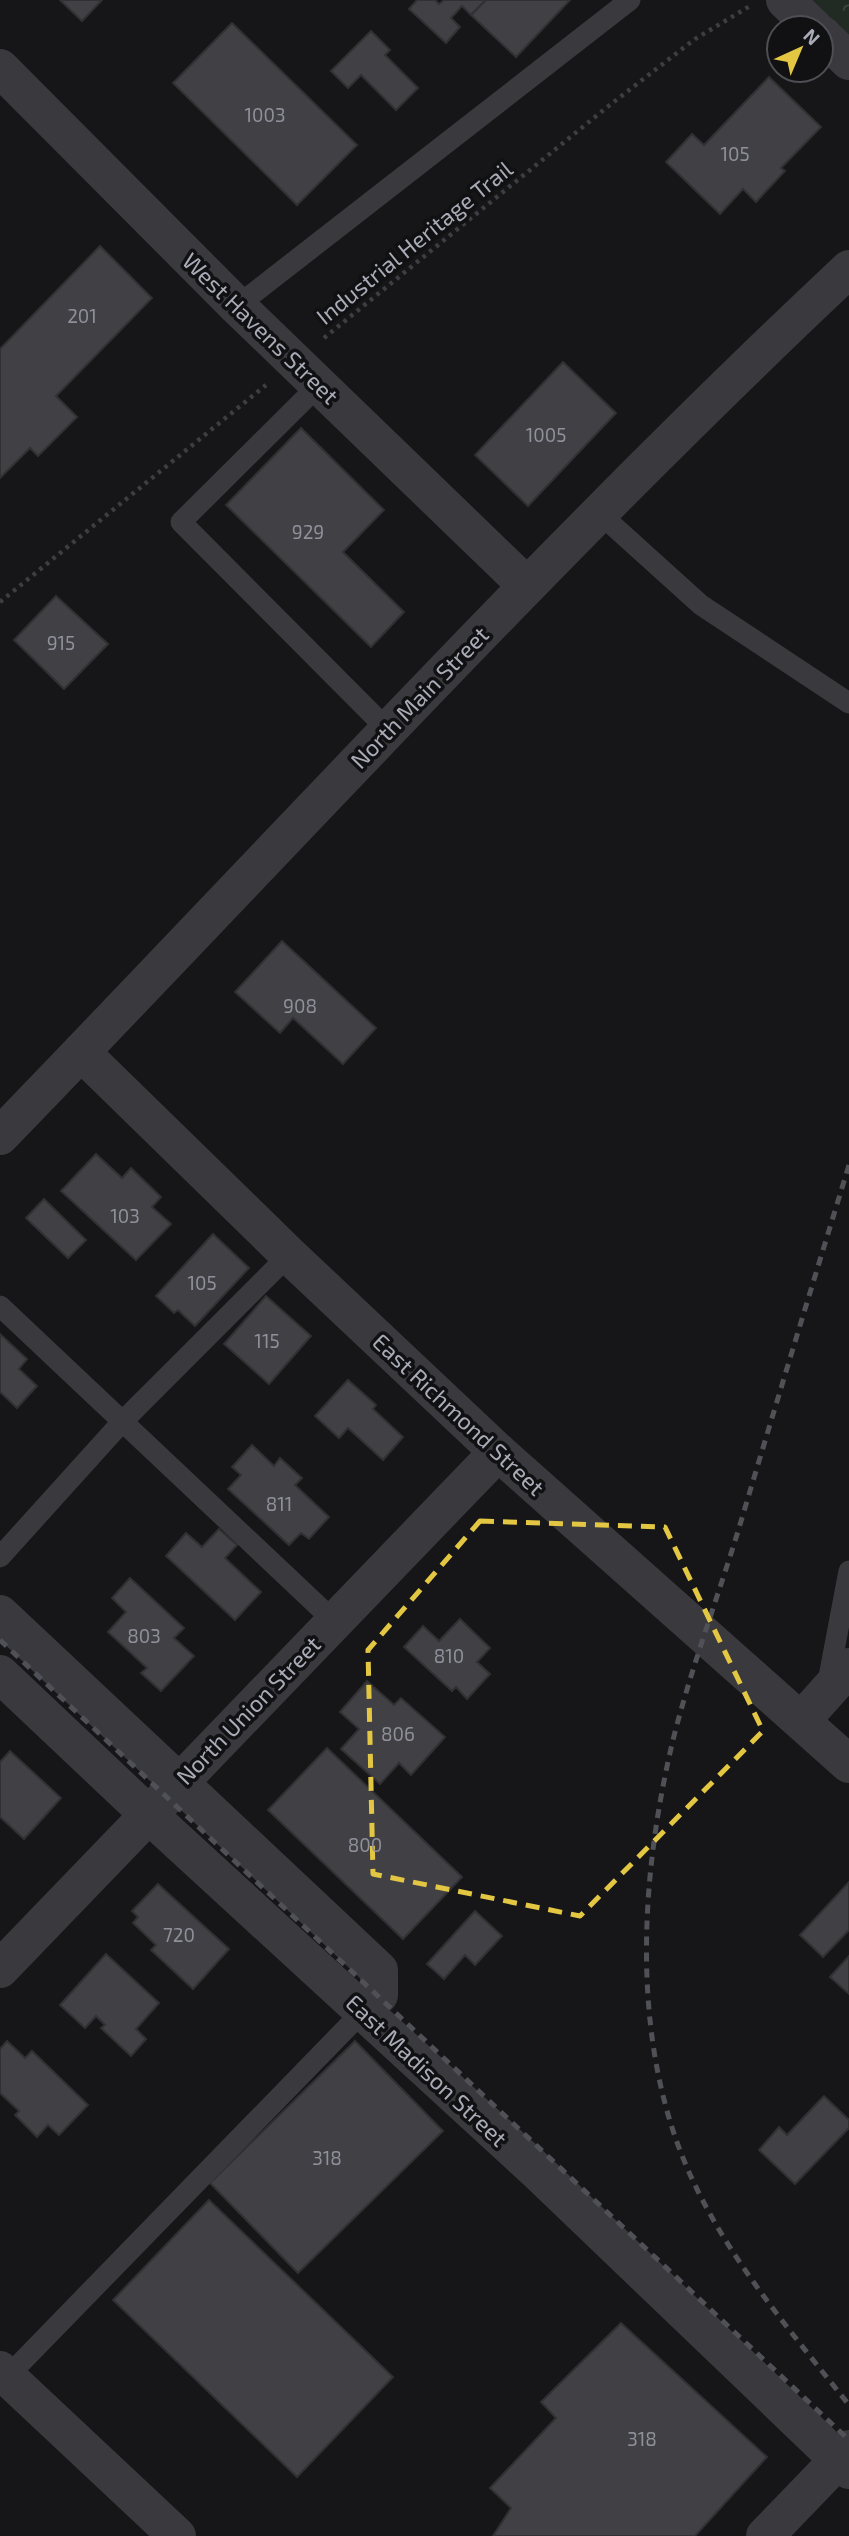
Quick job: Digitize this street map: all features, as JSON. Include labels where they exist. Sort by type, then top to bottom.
[{"type":"street","points":[[771,1],[792,14]]},
{"type":"street","points":[[835,48],[849,61]]},
{"type":"street","name":"West Havens Street","points":[[0,68],[237,306],[526,585]]},
{"type":"street","name":"North Main Street","points":[[0,1136],[526,585],[733,378],[849,268]]},
{"type":"street","name":"East Richmond Street","points":[[81,1052],[289,1255],[498,1452],[705,1639],[826,1693],[849,1763]]},
{"type":"street","name":"North Union Street","points":[[0,1969],[498,1452]]},
{"type":"street","name":"East Madison Street","points":[[0,1615],[379,1970],[371,2003]]},
{"type":"street","name":"East Madison Street","points":[[0,1674],[148,1814],[371,2003],[537,2171],[845,2460]]},
{"type":"street","points":[[4,2373],[177,2536]]},
{"type":"street","points":[[765,2536],[845,2460]]},
{"type":"lane","points":[[237,306],[630,0]]},
{"type":"lane","points":[[307,373],[181,522],[388,730]]},
{"type":"lane","points":[[598,512],[659,571],[701,605],[849,703]]},
{"type":"lane","points":[[0,1557],[121,1423],[289,1255]]},
{"type":"lane","points":[[0,1306],[334,1621]]},
{"type":"lane","points":[[826,1693],[849,1571]]},
{"type":"lane","points":[[4,2373],[371,2003]]},
{"type":"path","name":"Industrial Heritage Trail","points":[[0,601],[307,373],[606,108],[695,39],[771,1]]},
{"type":"highlighted area","points":[[480,1521],[665,1527],[763,1731],[580,1916],[373,1874],[368,1650]]},
{"type":"green space","points":[[785,0],[849,0],[849,61],[835,48],[835,14],[800,14]]},
{"type":"building","points":[[60,0],[102,0],[82,21]]},
{"type":"building","points":[[417,0],[435,0],[439,4],[444,0],[486,0],[471,15],[462,6],[451,18],[460,27],[446,43],[409,9]]},
{"type":"building","points":[[486,0],[570,0],[516,57],[471,15]]},
{"type":"building","points":[[232,23],[357,145],[297,205],[173,83]]},
{"type":"building","points":[[371,31],[390,50],[385,55],[418,88],[396,110],[361,75],[348,88],[331,71]]},
{"type":"building","points":[[765,81],[765,84],[776,84],[821,127],[781,168],[785,171],[756,202],[743,189],[720,214],[666,162],[692,134],[704,145]]},
{"type":"building","points":[[100,246],[152,298],[56,396],[77,417],[38,456],[30,448],[0,478],[0,349]]},
{"type":"building","points":[[563,362],[616,413],[528,506],[475,455]]},
{"type":"building","points":[[301,428],[384,510],[343,552],[404,612],[371,647],[226,505]]},
{"type":"building","points":[[56,596],[108,644],[64,689],[14,640]]},
{"type":"building","points":[[282,941],[376,1028],[343,1064],[293,1018],[280,1033],[235,992]]},
{"type":"building","points":[[96,1154],[122,1178],[131,1168],[161,1197],[152,1207],[171,1224],[136,1260],[61,1191]]},
{"type":"building","points":[[44,1199],[86,1240],[68,1258],[26,1218]]},
{"type":"building","points":[[213,1234],[249,1268],[195,1326],[178,1310],[174,1313],[156,1296]]},
{"type":"building","points":[[266,1296],[311,1336],[269,1384],[224,1344]]},
{"type":"building","points":[[0,1334],[27,1359],[19,1369],[37,1386],[17,1408],[0,1392]]},
{"type":"building","points":[[348,1380],[376,1405],[373,1409],[403,1437],[383,1460],[348,1428],[339,1438],[315,1416]]},
{"type":"building","points":[[252,1445],[274,1466],[280,1458],[302,1478],[295,1485],[329,1517],[309,1539],[301,1533],[289,1545],[228,1489],[241,1475],[232,1467]]},
{"type":"building","points":[[219,1529],[237,1545],[225,1558],[261,1592],[235,1620],[166,1556],[186,1533],[202,1547]]},
{"type":"building","points":[[130,1578],[184,1628],[174,1638],[194,1656],[161,1691],[141,1673],[147,1668],[108,1632],[126,1612],[112,1598]]},
{"type":"building","points":[[460,1619],[490,1648],[477,1662],[490,1674],[467,1699],[456,1687],[452,1691],[404,1647],[423,1626],[439,1641]]},
{"type":"building","points":[[367,1681],[394,1705],[401,1698],[445,1737],[411,1775],[399,1763],[380,1784],[341,1749],[359,1729],[340,1712]]},
{"type":"building","points":[[327,1748],[462,1877],[403,1939],[268,1810]]},
{"type":"building","points":[[10,1751],[61,1798],[24,1839],[0,1817],[0,1762]]},
{"type":"building","points":[[849,1882],[849,1930],[823,1957],[800,1935]]},
{"type":"building","points":[[158,1884],[229,1949],[193,1989],[151,1950],[156,1945],[133,1923],[138,1917],[132,1911]]},
{"type":"building","points":[[475,1911],[502,1936],[475,1965],[465,1955],[444,1979],[427,1964]]},
{"type":"building","points":[[106,1954],[159,2003],[136,2029],[146,2039],[131,2056],[101,2028],[105,2025],[96,2016],[85,2028],[60,2005]]},
{"type":"building","points":[[849,1956],[849,1994],[830,1977]]},
{"type":"building","points":[[7,2041],[25,2058],[32,2051],[88,2105],[59,2135],[48,2125],[37,2137],[15,2115],[19,2111],[0,2093],[0,2049]]},
{"type":"building","points":[[355,2041],[443,2131],[298,2273],[210,2183]]},
{"type":"building","points":[[824,2096],[849,2120],[849,2128],[795,2184],[759,2150],[779,2127],[787,2135]]},
{"type":"building","points":[[209,2200],[393,2377],[297,2477],[113,2300]]},
{"type":"building","points":[[621,2323],[767,2457],[695,2536],[493,2536],[511,2508],[490,2488],[556,2418],[541,2402]]},
{"type":"railway","points":[[849,1165],[672,1744],[654,1843],[646,1945],[653,2047],[663,2097],[693,2181],[711,2216],[753,2281],[849,2405]]},
{"type":"railway","points":[[0,1640],[849,2440]]}]
